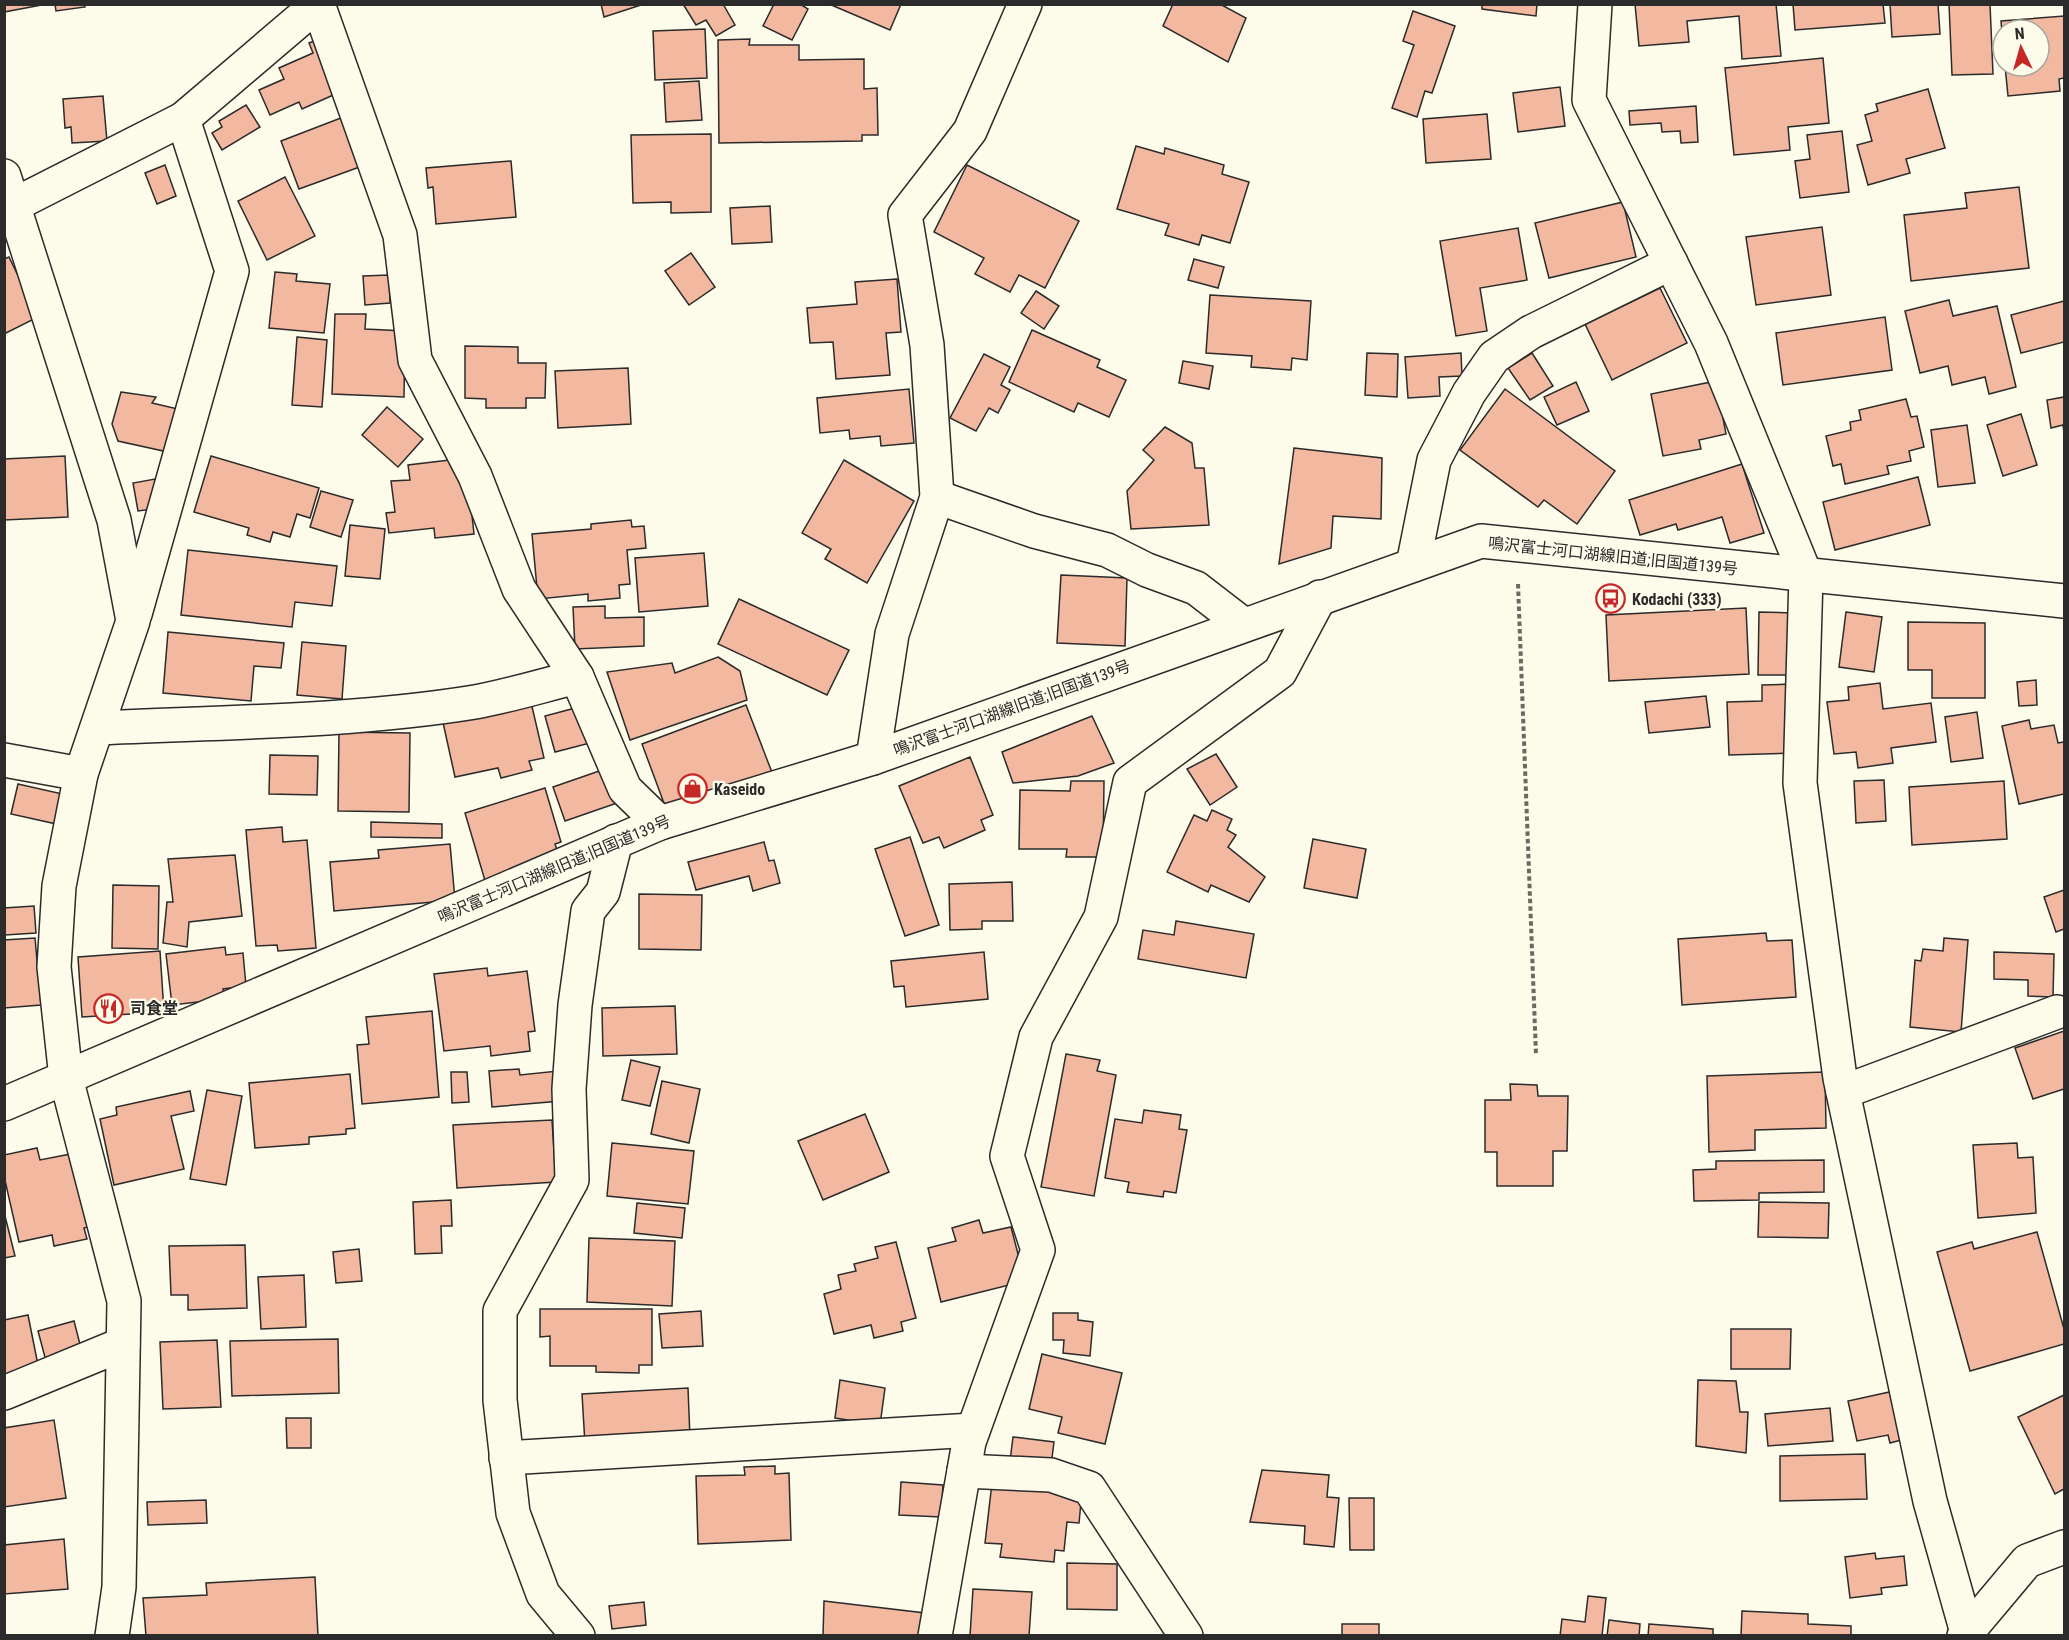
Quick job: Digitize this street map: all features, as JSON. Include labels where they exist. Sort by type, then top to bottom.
[{"type":"street","points":[[133,621],[114,520],[8,197],[183,119],[318,4],[400,235],[415,360],[475,476],[519,589],[577,677],[626,789],[660,823]]},
{"type":"street","points":[[873,758],[892,634],[938,497],[927,345],[905,215],[970,130],[1025,4]]},
{"type":"street","points":[[1595,4],[1589,99],[1711,343],[1806,576],[1800,783],[1843,1092],[1930,1501],[1966,1635]]},
{"type":"street","points":[[112,1635],[119,1587],[124,1302],[66,1078],[54,967],[59,886],[81,774],[133,621],[232,271],[183,119]]},
{"type":"street","points":[[1413,565],[1434,460],[1469,393],[1494,357],[1531,332],[1671,263]]},
{"type":"street","points":[[938,497],[1034,531],[1107,550],[1147,570],[1196,588],[1244,625]]},
{"type":"street","name":"鳴沢富士河口湖線旧道;旧国道139号","points":[[4,1104],[660,823],[873,758],[1481,541],[2064,601]]},
{"type":"street","points":[[935,1635],[973,1430],[1038,1250],[1007,1155],[1036,1037],[1101,917],[1130,782],[1280,672],[1320,597]]},
{"type":"street","points":[[97,728],[326,717],[410,710],[477,701],[577,677]]},
{"type":"street","points":[[4,760],[81,774]]},
{"type":"street","points":[[578,1635],[543,1594],[513,1514],[500,1400],[500,1311],[572,1180],[569,1089],[577,994],[588,911],[603,892],[616,841]]},
{"type":"street","points":[[1843,1092],[2057,1012]]},
{"type":"street","points":[[4,1393],[123,1344]]},
{"type":"street","points":[[506,1458],[973,1430]]},
{"type":"street","points":[[964,1470],[1051,1475],[1089,1488],[1186,1635]]},
{"type":"street","points":[[1966,1635],[2027,1561],[2064,1547]]},
{"type":"path","points":[[1516,545],[1536,1054]]},
{"type":"building","points":[[4,4],[47,4],[4,12]]},
{"type":"building","points":[[55,4],[84,4],[85,7],[56,11]]},
{"type":"building","points":[[601,4],[644,4],[604,17]]},
{"type":"building","points":[[683,4],[723,4],[735,25],[716,36],[706,20],[696,25]]},
{"type":"building","points":[[774,4],[800,4],[808,9],[792,40],[763,26]]},
{"type":"building","points":[[829,4],[901,4],[890,30]]},
{"type":"building","points":[[1173,4],[1220,4],[1246,18],[1228,62],[1163,26]]},
{"type":"building","points":[[1482,4],[1537,4],[1536,16],[1482,9]]},
{"type":"building","points":[[1635,4],[1776,4],[1781,56],[1742,59],[1739,16],[1687,21],[1689,42],[1639,46]]},
{"type":"building","points":[[1793,4],[1883,4],[1885,23],[1795,30]]},
{"type":"building","points":[[1890,4],[1938,4],[1940,34],[1892,37]]},
{"type":"building","points":[[1949,4],[1990,4],[1991,74],[1952,75]]},
{"type":"building","points":[[1413,11],[1455,26],[1432,93],[1425,91],[1417,117],[1392,108],[1414,45],[1403,41]]},
{"type":"building","points":[[2064,16],[2064,78],[2059,79],[2060,91],[2008,96],[2006,78],[2051,78],[2051,18],[2039,18]]},
{"type":"building","points":[[705,29],[707,78],[655,80],[653,31]]},
{"type":"building","points":[[750,39],[749,45],[799,45],[799,60],[864,59],[864,89],[877,88],[878,135],[862,135],[862,141],[719,143],[718,40]]},
{"type":"building","points":[[317,40],[340,92],[302,109],[299,102],[270,115],[259,90],[284,79],[279,68],[313,53],[309,43]]},
{"type":"building","points":[[1823,58],[1829,123],[1788,127],[1790,150],[1734,155],[1725,68]]},
{"type":"building","points":[[699,81],[702,120],[666,122],[664,83]]},
{"type":"building","points":[[1560,87],[1565,126],[1518,132],[1513,93]]},
{"type":"building","points":[[1928,89],[1945,148],[1906,159],[1910,173],[1868,185],[1857,145],[1872,141],[1865,115],[1878,111],[1876,104]]},
{"type":"building","points":[[103,96],[107,141],[72,143],[71,127],[65,128],[63,99]]},
{"type":"building","points":[[246,105],[260,127],[222,150],[212,133],[222,127],[219,121]]},
{"type":"building","points":[[1696,106],[1698,142],[1681,143],[1680,131],[1662,132],[1661,123],[1630,125],[1629,111]]},
{"type":"building","points":[[1487,114],[1491,159],[1426,163],[1423,119]]},
{"type":"building","points":[[346,116],[365,165],[299,189],[281,141]]},
{"type":"building","points":[[1842,131],[1849,192],[1800,198],[1795,161],[1810,159],[1807,135]]},
{"type":"building","points":[[711,134],[711,212],[671,213],[671,202],[633,203],[631,135]]},
{"type":"building","points":[[1136,146],[1164,154],[1165,148],[1224,165],[1222,174],[1249,182],[1230,243],[1202,235],[1199,245],[1165,235],[1169,224],[1117,209]]},
{"type":"building","points":[[511,161],[516,217],[436,224],[433,187],[428,188],[426,168]]},
{"type":"building","points":[[165,165],[176,196],[157,204],[145,173]]},
{"type":"building","points":[[967,165],[1079,221],[1045,288],[1019,275],[1010,292],[975,274],[984,258],[934,232]]},
{"type":"building","points":[[285,177],[315,236],[267,260],[238,201]]},
{"type":"building","points":[[2019,187],[2029,268],[1911,281],[1904,215],[1967,208],[1965,193]]},
{"type":"building","points":[[1623,202],[1636,257],[1549,278],[1535,223]]},
{"type":"building","points":[[770,206],[772,242],[732,244],[730,208]]},
{"type":"building","points":[[1822,227],[1831,295],[1756,305],[1746,237]]},
{"type":"building","points":[[1518,228],[1527,280],[1480,288],[1487,331],[1456,336],[1440,241]]},
{"type":"building","points":[[691,253],[715,287],[689,305],[665,271]]},
{"type":"building","points":[[9,257],[38,317],[4,334],[4,259]]},
{"type":"building","points":[[1194,259],[1224,267],[1218,288],[1188,280]]},
{"type":"building","points":[[275,272],[297,274],[296,281],[330,284],[324,333],[269,328]]},
{"type":"building","points":[[389,275],[390,303],[365,305],[363,276]]},
{"type":"building","points":[[897,279],[901,332],[886,333],[890,375],[836,379],[833,342],[810,343],[807,308],[857,304],[855,282]]},
{"type":"building","points":[[1660,288],[1687,343],[1612,380],[1585,324]]},
{"type":"building","points":[[1036,291],[1059,306],[1044,329],[1021,313]]},
{"type":"building","points":[[1210,295],[1311,301],[1307,360],[1292,358],[1291,370],[1251,367],[1252,356],[1206,353]]},
{"type":"building","points":[[1949,300],[1953,316],[1997,306],[2016,387],[1989,394],[1985,377],[1952,385],[1948,366],[1920,373],[1905,311]]},
{"type":"building","points":[[2064,301],[2064,342],[2021,353],[2011,315]]},
{"type":"building","points":[[335,314],[366,314],[365,329],[405,331],[404,397],[332,394]]},
{"type":"building","points":[[1885,317],[1892,370],[1783,385],[1776,333]]},
{"type":"building","points":[[1032,330],[1100,360],[1097,367],[1126,380],[1109,417],[1078,403],[1074,412],[1009,382]]},
{"type":"building","points":[[297,337],[327,340],[322,407],[292,405]]},
{"type":"building","points":[[465,346],[518,347],[518,363],[546,363],[545,398],[526,398],[526,408],[486,408],[486,399],[465,398]]},
{"type":"building","points":[[1367,353],[1398,354],[1397,397],[1365,395]]},
{"type":"building","points":[[1461,353],[1462,376],[1439,377],[1440,396],[1408,398],[1405,357]]},
{"type":"building","points":[[1532,353],[1553,386],[1530,400],[1508,368]]},
{"type":"building","points":[[984,354],[1010,367],[1001,385],[1010,390],[998,413],[989,408],[976,431],[950,418]]},
{"type":"building","points":[[1183,361],[1213,366],[1209,389],[1179,383]]},
{"type":"building","points":[[628,368],[631,424],[558,428],[555,371]]},
{"type":"building","points":[[1716,381],[1726,434],[1699,440],[1701,449],[1663,456],[1651,394]]},
{"type":"building","points":[[1576,382],[1589,411],[1557,425],[1544,397]]},
{"type":"building","points":[[909,389],[914,443],[881,446],[880,436],[850,439],[849,430],[820,433],[817,398]]},
{"type":"building","points":[[1505,389],[1615,471],[1577,524],[1544,500],[1538,507],[1460,450]]},
{"type":"building","points":[[121,392],[156,397],[152,403],[178,409],[168,452],[118,441],[112,424]]},
{"type":"building","points":[[2064,397],[2064,433],[2063,425],[2051,428],[2047,400]]},
{"type":"building","points":[[1906,399],[1911,417],[1917,416],[1924,447],[1909,451],[1911,461],[1887,466],[1889,474],[1845,484],[1841,464],[1833,466],[1826,436],[1851,430],[1850,422],[1861,420],[1859,410]]},
{"type":"building","points":[[387,407],[423,439],[398,467],[362,435]]},
{"type":"building","points":[[2021,414],[2037,465],[2003,476],[1987,425]]},
{"type":"building","points":[[1967,425],[1975,483],[1938,487],[1931,430]]},
{"type":"building","points":[[1165,427],[1192,443],[1195,468],[1204,468],[1209,525],[1131,529],[1127,491],[1154,460],[1143,450]]},
{"type":"building","points":[[1294,448],[1382,458],[1381,519],[1333,516],[1331,548],[1279,564]]},
{"type":"building","points":[[65,456],[68,517],[4,520],[4,459]]},
{"type":"building","points":[[211,456],[319,488],[310,518],[297,514],[290,537],[273,532],[270,542],[247,535],[249,528],[194,512]]},
{"type":"building","points":[[458,459],[468,478],[474,534],[435,538],[434,528],[389,533],[386,513],[395,512],[391,481],[410,480],[408,465]]},
{"type":"building","points":[[844,460],[914,501],[867,583],[825,559],[831,549],[802,533]]},
{"type":"building","points":[[1742,464],[1764,533],[1730,543],[1722,517],[1678,530],[1676,524],[1640,535],[1629,500]]},
{"type":"building","points":[[1918,477],[1930,525],[1835,550],[1823,502]]},
{"type":"building","points":[[155,479],[160,508],[138,511],[133,483]]},
{"type":"building","points":[[321,491],[353,500],[341,537],[310,527]]},
{"type":"building","points":[[631,520],[632,527],[644,526],[646,548],[627,550],[630,584],[619,585],[620,598],[588,601],[588,594],[538,599],[532,534],[591,529],[591,524]]},
{"type":"building","points":[[350,525],[385,529],[380,579],[345,576]]},
{"type":"building","points":[[188,550],[337,566],[332,606],[295,602],[292,627],[181,615]]},
{"type":"building","points":[[704,553],[708,606],[639,612],[635,558]]},
{"type":"building","points":[[1061,575],[1127,578],[1125,646],[1057,643]]},
{"type":"building","points":[[739,599],[849,650],[827,695],[718,644]]},
{"type":"building","points":[[605,606],[605,618],[644,617],[644,646],[575,649],[573,607]]},
{"type":"building","points":[[1746,608],[1749,674],[1609,681],[1606,615]]},
{"type":"building","points":[[1759,612],[1794,613],[1794,675],[1758,675]]},
{"type":"building","points":[[1846,612],[1882,617],[1874,672],[1839,667]]},
{"type":"building","points":[[1908,622],[1985,623],[1985,698],[1932,698],[1932,670],[1908,670]]},
{"type":"building","points":[[168,632],[284,643],[281,668],[254,666],[251,701],[163,693]]},
{"type":"building","points":[[302,642],[346,646],[342,699],[297,695]]},
{"type":"building","points":[[718,657],[740,671],[747,700],[630,740],[607,672],[672,663],[675,673]]},
{"type":"building","points":[[2036,680],[2037,705],[2019,706],[2017,682]]},
{"type":"building","points":[[1880,683],[1883,709],[1931,703],[1936,742],[1891,748],[1893,763],[1858,768],[1856,752],[1834,754],[1827,702],[1849,700],[1848,687]]},
{"type":"building","points":[[1792,684],[1794,753],[1729,755],[1727,702],[1762,701],[1762,685]]},
{"type":"building","points":[[1706,696],[1710,727],[1649,733],[1645,702]]},
{"type":"building","points":[[530,698],[544,758],[529,761],[532,770],[501,778],[498,768],[455,777],[442,718]]},
{"type":"building","points":[[746,705],[773,775],[668,814],[642,744]]},
{"type":"building","points":[[579,707],[590,743],[555,752],[545,716]]},
{"type":"building","points":[[1977,712],[1983,758],[1951,762],[1945,717]]},
{"type":"building","points":[[1092,716],[1114,763],[1078,776],[1013,783],[1002,752]]},
{"type":"building","points":[[2029,720],[2031,729],[2054,725],[2058,743],[2064,742],[2064,794],[2019,804],[2002,726]]},
{"type":"building","points":[[339,732],[410,733],[409,812],[338,811]]},
{"type":"building","points":[[1216,754],[1237,787],[1210,805],[1187,769]]},
{"type":"building","points":[[270,755],[318,756],[317,795],[269,794]]},
{"type":"building","points":[[970,757],[993,815],[981,820],[985,830],[944,848],[939,837],[923,843],[899,786]]},
{"type":"building","points":[[605,769],[617,803],[565,821],[553,787]]},
{"type":"building","points":[[1884,780],[1886,821],[1856,823],[1854,781]]},
{"type":"building","points":[[1071,781],[1104,781],[1103,857],[1066,857],[1067,849],[1019,849],[1020,790],[1070,791]]},
{"type":"building","points":[[2004,781],[2007,839],[1912,845],[1909,787]]},
{"type":"building","points":[[18,784],[67,795],[61,825],[11,814]]},
{"type":"building","points":[[545,788],[561,842],[555,844],[558,853],[486,884],[465,813]]},
{"type":"building","points":[[1212,810],[1232,819],[1227,830],[1236,835],[1228,847],[1265,877],[1249,902],[1211,885],[1208,892],[1167,872],[1194,815],[1207,821]]},
{"type":"building","points":[[371,822],[442,824],[442,838],[371,837]]},
{"type":"building","points":[[282,827],[283,842],[307,840],[316,948],[278,951],[277,945],[256,946],[246,830]]},
{"type":"building","points":[[910,837],[939,925],[905,936],[875,849]]},
{"type":"building","points":[[1313,839],[1366,849],[1357,898],[1304,888]]},
{"type":"building","points":[[764,842],[769,861],[774,860],[780,883],[753,891],[749,876],[696,890],[688,862]]},
{"type":"building","points":[[450,844],[455,900],[334,911],[330,862],[379,858],[378,850]]},
{"type":"building","points":[[235,855],[242,916],[189,922],[187,947],[163,943],[167,902],[173,902],[168,859]]},
{"type":"building","points":[[1012,882],[1013,921],[982,921],[982,929],[950,930],[949,884]]},
{"type":"building","points":[[113,885],[159,886],[158,949],[112,948]]},
{"type":"building","points":[[2064,890],[2064,929],[2056,932],[2044,897]]},
{"type":"building","points":[[639,894],[702,895],[701,950],[639,949]]},
{"type":"building","points":[[34,906],[36,933],[5,935],[4,908]]},
{"type":"building","points":[[1176,921],[1254,934],[1246,978],[1138,959],[1143,930],[1174,935]]},
{"type":"building","points":[[1766,933],[1767,941],[1792,940],[1796,997],[1682,1005],[1678,939]]},
{"type":"building","points":[[35,938],[41,1005],[4,1008],[4,940]]},
{"type":"building","points":[[1944,938],[1968,940],[1961,1032],[1910,1027],[1915,960],[1921,961],[1923,949],[1943,951]]},
{"type":"building","points":[[225,947],[226,955],[243,953],[246,986],[223,989],[224,999],[172,1005],[166,954]]},
{"type":"building","points":[[160,951],[164,1012],[82,1017],[78,957]]},
{"type":"building","points":[[984,952],[988,999],[906,1007],[904,986],[894,987],[891,961]]},
{"type":"building","points":[[1994,952],[2054,954],[2053,997],[2028,996],[2028,980],[1994,979]]},
{"type":"building","points":[[487,968],[488,976],[527,971],[535,1031],[528,1032],[530,1051],[491,1056],[490,1046],[444,1051],[434,974]]},
{"type":"building","points":[[675,1006],[677,1054],[603,1056],[602,1008]]},
{"type":"building","points":[[432,1011],[439,1097],[362,1104],[357,1045],[369,1044],[366,1017]]},
{"type":"building","points":[[2064,1031],[2064,1089],[2033,1099],[2015,1048]]},
{"type":"building","points":[[1066,1054],[1100,1060],[1097,1071],[1116,1075],[1094,1196],[1041,1187]]},
{"type":"building","points":[[631,1060],[660,1067],[650,1106],[622,1100]]},
{"type":"building","points":[[519,1069],[520,1075],[558,1071],[561,1101],[492,1107],[489,1071]]},
{"type":"building","points":[[451,1072],[467,1072],[469,1102],[452,1103]]},
{"type":"building","points":[[1825,1072],[1826,1128],[1755,1130],[1755,1150],[1709,1152],[1707,1076]]},
{"type":"building","points":[[350,1074],[355,1128],[346,1129],[346,1134],[309,1137],[309,1144],[255,1148],[249,1083]]},
{"type":"building","points":[[662,1081],[700,1089],[689,1143],[651,1134]]},
{"type":"building","points":[[1510,1084],[1537,1085],[1538,1096],[1568,1096],[1567,1151],[1553,1151],[1553,1186],[1497,1186],[1497,1152],[1485,1152],[1485,1100],[1511,1100]]},
{"type":"building","points":[[207,1090],[242,1096],[226,1185],[190,1179]]},
{"type":"building","points":[[190,1091],[194,1111],[171,1116],[184,1169],[114,1185],[100,1119],[117,1115],[116,1107]]},
{"type":"building","points":[[1144,1110],[1181,1115],[1179,1129],[1187,1130],[1176,1193],[1164,1191],[1163,1197],[1127,1192],[1129,1182],[1105,1178],[1115,1119],[1142,1123]]},
{"type":"building","points":[[865,1114],[889,1172],[823,1200],[798,1141]]},
{"type":"building","points":[[552,1120],[556,1182],[457,1188],[453,1125]]},
{"type":"building","points":[[612,1143],[694,1151],[688,1204],[607,1196]]},
{"type":"building","points":[[2017,1143],[2018,1158],[2033,1157],[2036,1213],[1978,1218],[1973,1145]]},
{"type":"building","points":[[37,1148],[40,1160],[76,1153],[92,1226],[84,1228],[87,1239],[54,1246],[52,1235],[19,1242],[4,1176],[4,1155]]},
{"type":"building","points":[[1824,1160],[1824,1192],[1759,1193],[1759,1200],[1694,1201],[1693,1170],[1716,1169],[1716,1161]]},
{"type":"building","points":[[451,1200],[452,1226],[441,1226],[442,1253],[415,1254],[413,1202]]},
{"type":"building","points":[[1759,1202],[1829,1203],[1828,1238],[1758,1237]]},
{"type":"building","points":[[637,1203],[685,1208],[682,1238],[634,1233]]},
{"type":"building","points":[[4,1212],[15,1256],[4,1258]]},
{"type":"building","points":[[979,1220],[983,1233],[1011,1227],[1025,1281],[941,1302],[928,1248],[956,1241],[952,1228]]},
{"type":"building","points":[[2037,1232],[2064,1329],[2064,1344],[1970,1371],[1937,1252],[1972,1242],[1974,1249]]},
{"type":"building","points":[[589,1238],[675,1241],[672,1306],[587,1302]]},
{"type":"building","points":[[896,1242],[916,1318],[901,1322],[903,1331],[874,1338],[871,1325],[834,1334],[824,1294],[841,1289],[838,1275],[856,1271],[854,1264],[878,1258],[875,1247]]},
{"type":"building","points":[[245,1245],[247,1308],[188,1310],[188,1295],[171,1295],[169,1246]]},
{"type":"building","points":[[359,1249],[362,1281],[336,1283],[333,1252]]},
{"type":"building","points":[[304,1275],[306,1327],[261,1329],[258,1277]]},
{"type":"building","points":[[540,1309],[652,1309],[652,1365],[639,1365],[639,1373],[596,1372],[596,1366],[550,1366],[550,1336],[540,1337]]},
{"type":"building","points":[[701,1311],[703,1346],[662,1348],[659,1314]]},
{"type":"building","points":[[1053,1313],[1078,1313],[1078,1320],[1093,1322],[1090,1356],[1063,1353],[1064,1340],[1053,1340]]},
{"type":"building","points":[[28,1315],[39,1370],[4,1377],[4,1320]]},
{"type":"building","points":[[74,1321],[82,1352],[46,1361],[38,1331]]},
{"type":"building","points":[[1731,1329],[1791,1329],[1790,1369],[1731,1369]]},
{"type":"building","points":[[338,1339],[339,1393],[232,1396],[230,1341]]},
{"type":"building","points":[[217,1340],[221,1407],[163,1409],[160,1342]]},
{"type":"building","points":[[1042,1354],[1122,1373],[1105,1444],[1058,1433],[1062,1417],[1029,1409]]},
{"type":"building","points":[[840,1380],[885,1388],[880,1425],[835,1418]]},
{"type":"building","points":[[1698,1380],[1736,1381],[1740,1412],[1748,1412],[1746,1453],[1696,1446]]},
{"type":"building","points":[[688,1388],[690,1438],[585,1444],[582,1394]]},
{"type":"building","points":[[1894,1391],[1905,1439],[1890,1443],[1888,1435],[1857,1441],[1848,1401]]},
{"type":"building","points":[[2064,1395],[2064,1489],[2055,1494],[2018,1417]]},
{"type":"building","points":[[1830,1408],[1833,1441],[1768,1446],[1765,1414]]},
{"type":"building","points":[[286,1418],[311,1418],[311,1448],[287,1448]]},
{"type":"building","points":[[54,1420],[66,1498],[4,1507],[4,1428]]},
{"type":"building","points":[[1013,1437],[1054,1442],[1051,1466],[1010,1461]]},
{"type":"building","points":[[1865,1454],[1867,1499],[1780,1501],[1780,1456]]},
{"type":"building","points":[[775,1466],[775,1474],[789,1473],[791,1540],[698,1544],[696,1476],[745,1475],[744,1467]]},
{"type":"building","points":[[1262,1470],[1329,1475],[1327,1497],[1339,1498],[1334,1547],[1304,1544],[1305,1526],[1250,1522]]},
{"type":"building","points":[[901,1482],[943,1485],[941,1517],[899,1515]]},
{"type":"building","points":[[992,1483],[1082,1492],[1079,1523],[1067,1522],[1064,1551],[1055,1550],[1054,1562],[1000,1557],[1002,1544],[985,1543]]},
{"type":"building","points":[[1349,1498],[1374,1498],[1374,1550],[1350,1550]]},
{"type":"building","points":[[206,1500],[207,1523],[148,1525],[147,1502]]},
{"type":"building","points":[[64,1539],[68,1589],[4,1594],[4,1545]]},
{"type":"building","points":[[1875,1553],[1876,1559],[1904,1556],[1907,1585],[1881,1588],[1882,1594],[1850,1598],[1845,1557]]},
{"type":"building","points":[[1067,1563],[1117,1564],[1117,1610],[1067,1609]]},
{"type":"building","points":[[315,1577],[318,1636],[146,1636],[143,1598],[207,1595],[206,1583]]},
{"type":"building","points":[[973,1589],[1032,1592],[1029,1636],[970,1636]]},
{"type":"building","points":[[1588,1596],[1606,1598],[1602,1636],[1560,1636],[1562,1619],[1585,1622]]},
{"type":"building","points":[[824,1601],[925,1613],[923,1636],[823,1636]]},
{"type":"building","points":[[644,1602],[646,1625],[612,1629],[609,1606]]},
{"type":"building","points":[[1742,1611],[1808,1614],[1808,1624],[1851,1626],[1851,1636],[1741,1636]]},
{"type":"building","points":[[1609,1620],[1640,1624],[1639,1636],[1607,1636]]},
{"type":"building","points":[[1342,1624],[1379,1624],[1379,1636],[1342,1636]]},
{"type":"building","points":[[1649,1624],[1713,1629],[1713,1636],[1648,1636]]},
{"type":"place","name":"Kodachi (333)","points":[[1611,599]]},
{"type":"place","name":"Kaseido","points":[[693,789]]},
{"type":"place","name":"司食堂","points":[[109,1008]]}]
